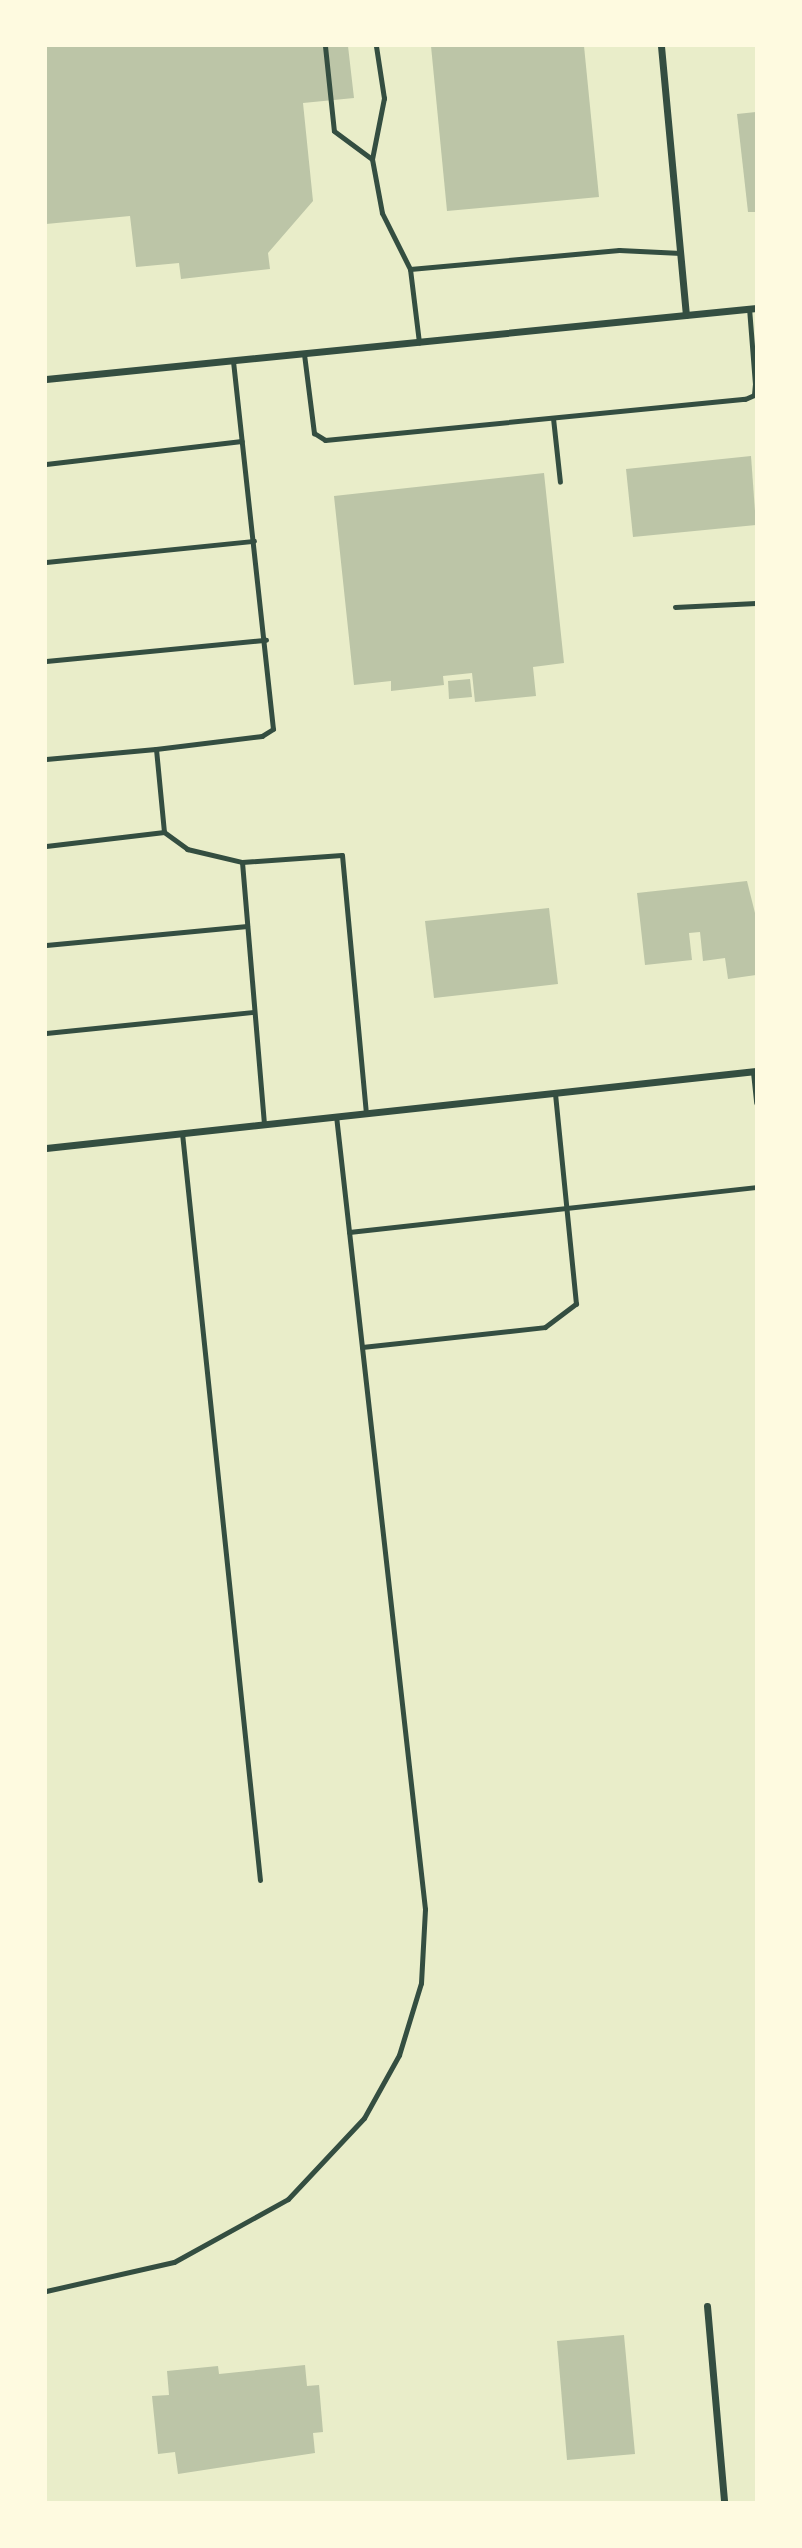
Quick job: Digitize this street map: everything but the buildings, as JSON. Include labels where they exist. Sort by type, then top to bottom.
[{"type":"street","points":[[661,46],[686,315]]},
{"type":"street","points":[[46,379],[753,308]]},
{"type":"street","points":[[46,1148],[755,1072]]},
{"type":"street","points":[[707,2306],[723,2502]]},
{"type":"lane","points":[[325,46],[334,131],[372,159]]},
{"type":"lane","points":[[376,46],[384,99],[372,159],[382,213],[410,269],[419,342]]},
{"type":"lane","points":[[410,269],[619,250],[681,253]]},
{"type":"lane","points":[[304,354],[314,433],[325,440],[553,418],[754,395],[753,308]]},
{"type":"lane","points":[[46,759],[262,736],[273,729],[266,640],[233,361]]},
{"type":"lane","points":[[553,418],[560,482]]},
{"type":"lane","points":[[46,464],[242,441]]},
{"type":"lane","points":[[46,562],[254,541]]},
{"type":"lane","points":[[675,607],[757,603]]},
{"type":"lane","points":[[46,661],[266,640]]},
{"type":"lane","points":[[156,749],[164,832]]},
{"type":"lane","points":[[46,846],[164,832],[187,849],[242,862],[342,855],[366,1113]]},
{"type":"lane","points":[[242,862],[264,1125]]},
{"type":"lane","points":[[46,945],[247,926]]},
{"type":"lane","points":[[46,1034],[254,1012]]},
{"type":"lane","points":[[755,1072],[757,1103]]},
{"type":"lane","points":[[362,1347],[545,1327],[576,1304],[555,1093]]},
{"type":"lane","points":[[46,2291],[174,2262],[288,2199],[364,2118],[400,2054],[421,1983],[425,1909],[336,1116]]},
{"type":"lane","points":[[182,1133],[260,1880]]},
{"type":"lane","points":[[349,1232],[757,1187]]}]
